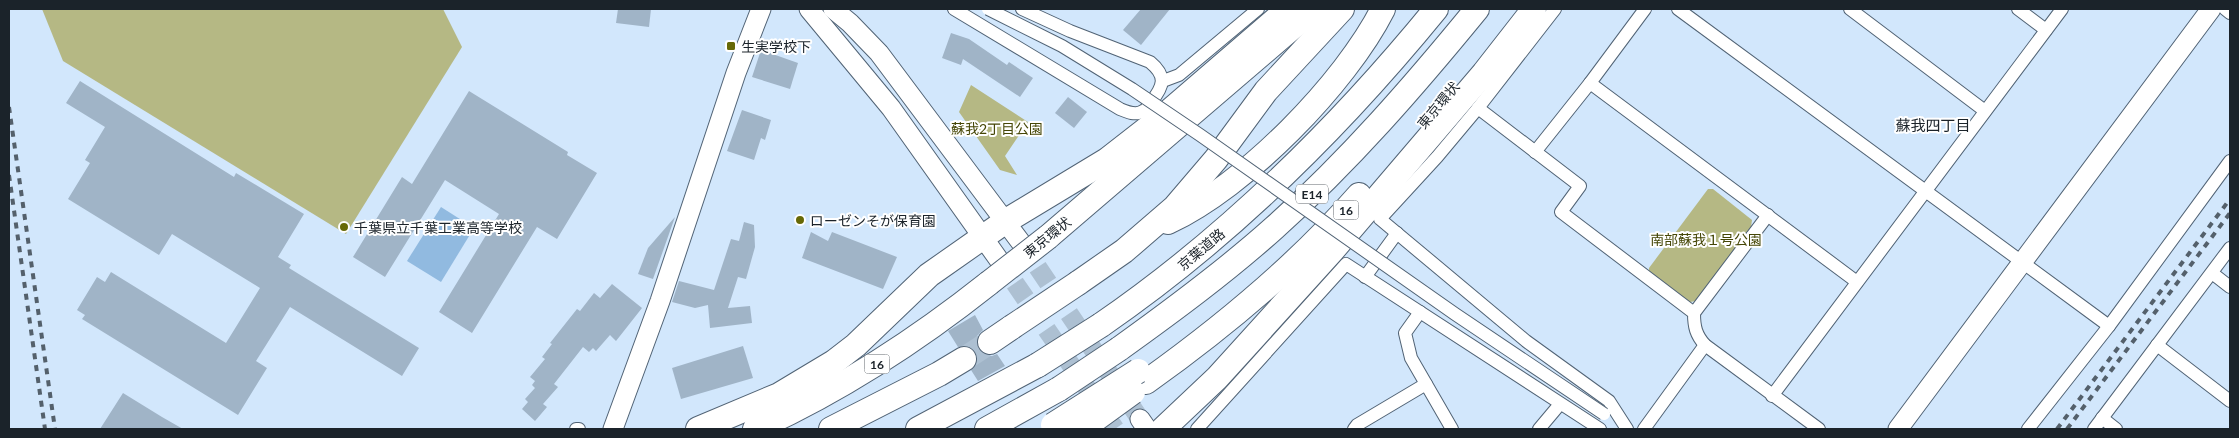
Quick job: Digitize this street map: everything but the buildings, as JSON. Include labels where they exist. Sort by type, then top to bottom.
[{"type":"highway","points":[[698,429],[778,395],[834,362],[856,344],[929,275],[1006,221],[1107,160],[1166,114],[1288,9]]},
{"type":"highway","name":"東京環状","points":[[755,429],[872,367],[951,313],[1048,238],[1314,9]]},
{"type":"highway","points":[[990,342],[1078,283],[1151,230],[1175,207],[1216,159],[1266,91],[1342,9]]},
{"type":"highway","points":[[1151,230],[1188,213],[1247,170],[1308,111],[1337,79],[1384,9]]},
{"type":"highway","name":"京葉道路","points":[[918,429],[1038,365],[1101,325],[1175,271],[1288,173],[1347,113],[1436,9]]},
{"type":"highway","name":"E14","points":[[987,429],[1059,389],[1119,349],[1235,262],[1318,188],[1416,84],[1477,9]]},
{"type":"highway","name":"東京環状","points":[[1142,376],[1232,303],[1258,294],[1294,263],[1339,219],[1426,119],[1517,9]]},
{"type":"highway","name":"16","points":[[1163,429],[1217,378],[1332,251],[1471,88],[1534,9]]},
{"type":"highway","points":[[832,429],[939,374],[964,358]]},
{"type":"highway","points":[[1048,427],[1142,376]]},
{"type":"highway","points":[[1082,429],[1142,376]]},
{"type":"street","points":[[613,429],[660,301],[736,73],[761,9]]},
{"type":"street","points":[[809,9],[890,108],[1000,260]]},
{"type":"street","points":[[833,9],[850,23],[879,54],[1022,244]]},
{"type":"street","points":[[954,9],[1120,109],[1132,114],[1143,111],[1159,93],[1163,81],[1159,70],[1150,62],[1070,32],[1022,9]]},
{"type":"street","points":[[988,9],[1062,46],[1132,88],[1454,314],[1604,414],[1621,429]]},
{"type":"street","points":[[1163,81],[1179,75],[1258,9]]},
{"type":"street","points":[[1555,9],[1478,108],[1437,157],[1380,219],[1526,341],[1609,401],[1627,429]]},
{"type":"street","points":[[1535,152],[1590,83],[1645,9]]},
{"type":"street","points":[[1678,9],[2109,326]]},
{"type":"street","points":[[1850,9],[1985,111]]},
{"type":"street","points":[[2018,9],[2046,30]]},
{"type":"street","points":[[1772,396],[2062,9]]},
{"type":"street","points":[[1898,429],[2210,9]]},
{"type":"street","points":[[2225,9],[2230,12]]},
{"type":"street","points":[[1590,83],[1857,282]]},
{"type":"street","points":[[1478,108],[1580,186],[1562,212],[1694,313]]},
{"type":"street","points":[[2028,429],[2109,326],[2230,161]]},
{"type":"street","points":[[1768,215],[1694,313],[1694,327],[1698,338],[1705,345],[1819,429]]},
{"type":"street","points":[[1365,276],[1397,233]]},
{"type":"street","points":[[2094,429],[2230,248]]},
{"type":"street","points":[[1197,429],[1346,264],[1600,429]]},
{"type":"street","points":[[2212,273],[2230,287]]},
{"type":"street","points":[[1420,312],[1405,333],[1411,358],[1452,429]]},
{"type":"street","points":[[1644,429],[1705,345]]},
{"type":"street","points":[[2157,345],[2230,401]]},
{"type":"street","points":[[1354,429],[1357,425],[1426,384]]},
{"type":"street","points":[[1539,429],[1560,404]]},
{"type":"street","points":[[2102,418],[2116,429]]},
{"type":"green space","points":[[42,9],[443,9],[462,47],[346,234],[63,61]]},
{"type":"green space","name":"蘇我2丁目公園","points":[[971,85],[1028,122],[1005,156],[1017,175],[1000,170],[959,112]]},
{"type":"green space","name":"南部蘇我１号公園","points":[[1708,189],[1713,189],[1752,220],[1751,227],[1696,301],[1690,302],[1649,271],[1649,268]]},
{"type":"water","points":[[441,207],[474,228],[441,282],[407,261]]},
{"type":"tunnel","points":[[1022,244],[1140,419]]},
{"type":"tunnel","points":[[999,260],[1115,429]]},
{"type":"tunnel","points":[[964,359],[990,342]]},
{"type":"railway","points":[[9,107],[55,429]]},
{"type":"railway","points":[[9,175],[45,429]]},
{"type":"railway","points":[[2057,429],[2230,199]]},
{"type":"railway","points":[[2067,429],[2230,213]]},
{"type":"place","name":"生実学校下","points":[[731,46]]},
{"type":"place","name":"ローゼンそが保育園","points":[[800,220]]},
{"type":"place","name":"千葉県立千葉工業高等学校","points":[[344,227]]},
{"type":"district","name":"蘇我四丁目","points":[[1933,125]]}]
